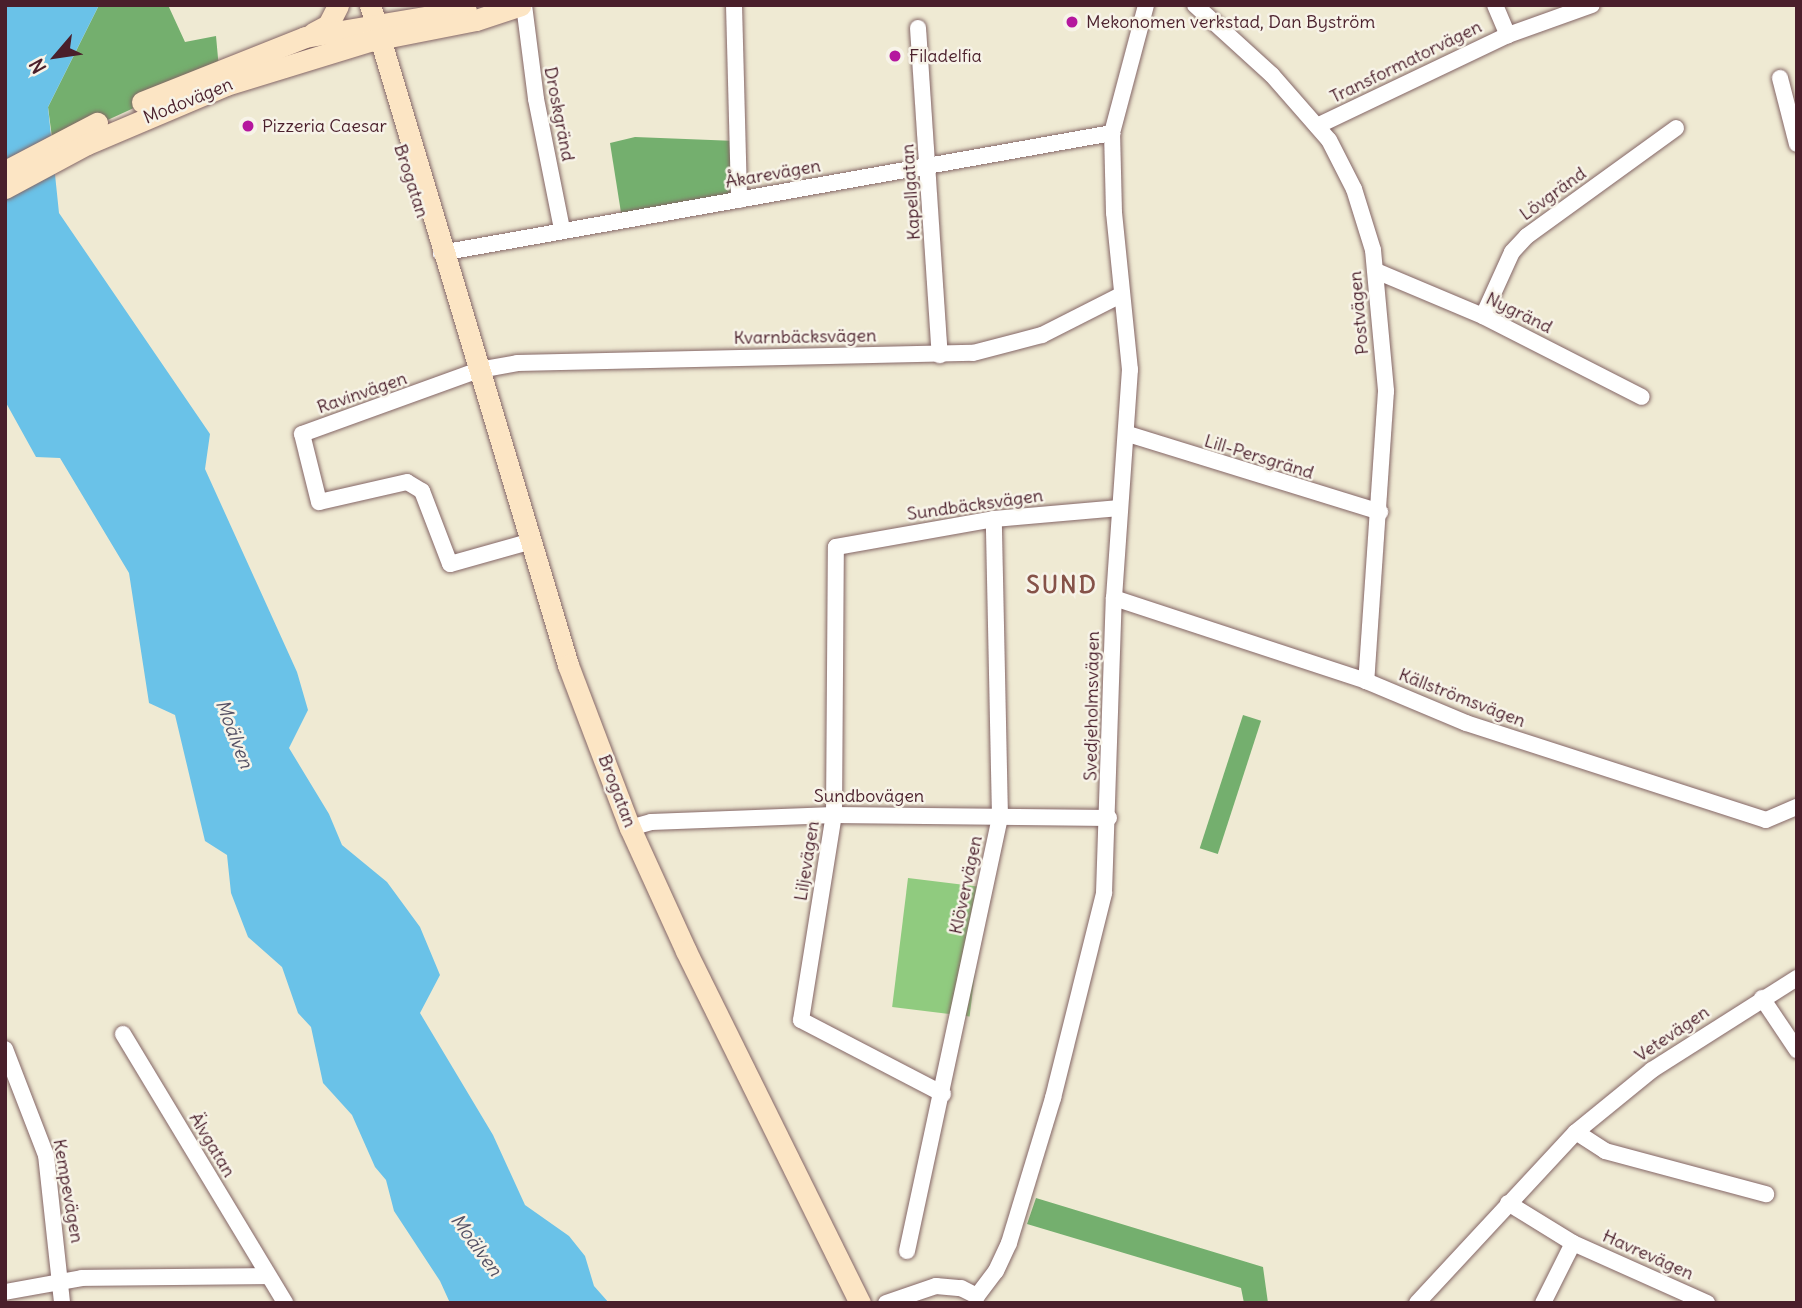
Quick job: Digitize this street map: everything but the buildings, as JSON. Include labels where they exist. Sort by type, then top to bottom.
[{"type":"main road","points":[[305,37],[328,25],[338,5]]},
{"type":"main road","name":"Brogatan","points":[[359,5],[372,27],[435,214],[441,253],[532,541],[568,665],[630,828],[859,1303]]},
{"type":"main road","points":[[372,27],[513,5]]},
{"type":"main road","points":[[372,27],[476,20],[523,5]]},
{"type":"main road","name":"Modovägen","points":[[5,188],[83,138],[219,69],[305,37],[372,27]]},
{"type":"main road","name":"Modovägen","points":[[5,171],[83,138],[372,27]]},
{"type":"street","name":"Droskgränd","points":[[523,5],[536,99],[562,229]]},
{"type":"street","points":[[734,5],[739,201]]},
{"type":"street","name":"Svedjeholmsvägen","points":[[886,1303],[936,1286],[961,1288],[979,1299],[1009,1243],[1053,1098],[1104,893],[1109,818],[1114,598],[1128,434],[1130,370],[1121,295],[1112,133],[1146,5]]},
{"type":"street","name":"Postvägen","points":[[1195,5],[1272,75],[1317,126],[1354,189],[1376,271],[1386,390],[1380,513],[1366,681]]},
{"type":"street","points":[[1495,5],[1508,34]]},
{"type":"street","name":"Transformatorvägen","points":[[1317,126],[1508,34],[1592,5]]},
{"type":"street","name":"Kapellgatan","points":[[918,28],[940,355]]},
{"type":"street","points":[[1780,78],[1797,144]]},
{"type":"street","name":"Lövgränd","points":[[1483,316],[1512,252],[1527,236],[1676,128]]},
{"type":"street","name":"Åkarevägen","points":[[441,253],[562,229],[739,201],[929,164],[1112,133]]},
{"type":"street","name":"Nygränd","points":[[1376,271],[1483,316],[1642,397]]},
{"type":"street","name":"Kvarnbäcksvägen","points":[[479,370],[517,363],[973,353],[1031,339],[1121,295]]},
{"type":"street","name":"Ravinvägen","points":[[479,370],[302,434],[319,502],[407,482],[422,491],[450,564],[532,541]]},
{"type":"street","name":"Lill-Persgränd","points":[[1128,434],[1380,513]]},
{"type":"street","name":"Sundbäcksvägen","points":[[836,547],[994,519],[1120,508]]},
{"type":"street","name":"Klövervägen","points":[[906,1251],[943,1094],[1000,817],[994,519]]},
{"type":"street","name":"Liljevägen","points":[[836,547],[834,814],[801,1020],[943,1094]]},
{"type":"street","name":"Källströmsvägen","points":[[1114,598],[1366,681],[1466,723],[1766,820],[1797,807]]},
{"type":"street","name":"Sundbovägen","points":[[630,828],[651,822],[834,814],[1109,818]]},
{"type":"street","name":"Vetevägen","points":[[1417,1303],[1576,1132],[1652,1070],[1797,978]]},
{"type":"street","points":[[1762,998],[1797,1051]]},
{"type":"street","name":"Älvgatan","points":[[123,1034],[285,1303]]},
{"type":"street","name":"Kempevägen","points":[[5,1049],[46,1155],[62,1281],[62,1303]]},
{"type":"street","points":[[1576,1132],[1605,1150],[1766,1194]]},
{"type":"street","name":"Havrevägen","points":[[1508,1203],[1573,1242],[1707,1303]]},
{"type":"street","name":"Havrevägen","points":[[1543,1303],[1573,1242]]},
{"type":"street","points":[[5,1292],[62,1281],[267,1276]]},
{"type":"green space","points":[[99,5],[168,5],[185,42],[216,36],[219,69],[53,145],[48,107]]},
{"type":"green space","points":[[635,137],[736,141],[739,200],[622,219],[610,143]]},
{"type":"green space","points":[[1243,715],[1261,721],[1218,854],[1200,848]]},
{"type":"green space","points":[[908,878],[985,888],[970,1017],[892,1007]]},
{"type":"green space","points":[[1036,1198],[1263,1267],[1268,1303],[1244,1303],[1241,1288],[1027,1224]]},
{"type":"water","name":"Moälven","points":[[5,5],[99,5],[48,107],[59,213],[210,434],[205,469],[297,672],[308,710],[289,748],[329,814],[342,845],[387,882],[420,927],[440,975],[420,1013],[493,1135],[525,1205],[569,1236],[585,1256],[594,1286],[609,1303],[450,1303],[440,1281],[394,1211],[386,1180],[375,1167],[352,1115],[323,1083],[311,1027],[298,1013],[282,967],[248,937],[231,893],[227,855],[205,841],[175,715],[149,703],[129,573],[60,458],[36,457],[5,401]]},
{"type":"place","name":"Mekonomen verkstad, Dan Byström","points":[[1072,22]]},
{"type":"place","name":"Filadelfia","points":[[895,56]]},
{"type":"place","name":"Pizzeria Caesar","points":[[248,126]]},
{"type":"district","name":"SUND","points":[[1062,585]]}]
